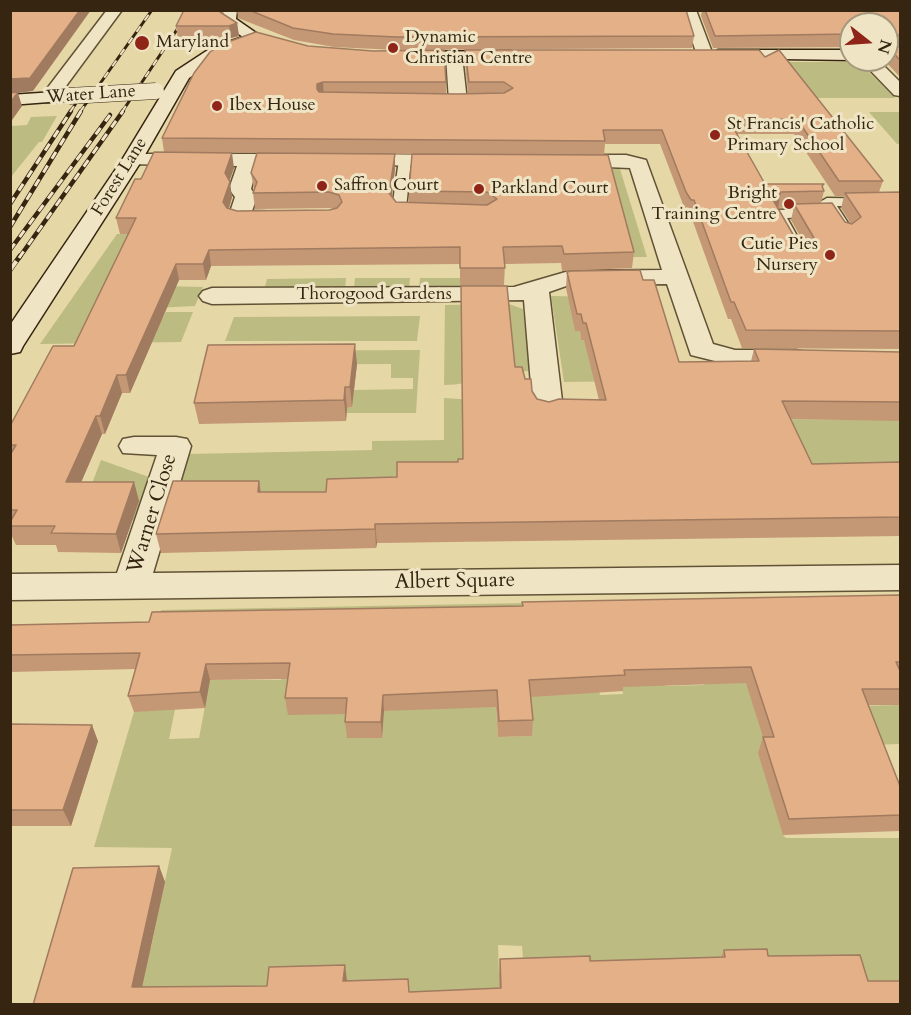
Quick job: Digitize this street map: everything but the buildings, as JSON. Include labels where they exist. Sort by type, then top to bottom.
[{"type":"street","points":[[61,97],[55,90],[115,10]]},
{"type":"street","points":[[230,10],[230,21],[254,38],[307,52]]},
{"type":"street","points":[[684,10],[689,11],[699,55],[839,55]]},
{"type":"street","points":[[699,10],[708,11]]},
{"type":"street","name":"Forest Lane","points":[[10,346],[132,160],[164,91],[203,59],[254,38]]},
{"type":"street","points":[[454,56],[458,101]]},
{"type":"street","points":[[385,57],[526,56]]},
{"type":"street","points":[[881,72],[900,91]]},
{"type":"street","name":"Water Lane","points":[[10,100],[164,91]]},
{"type":"street","points":[[132,160],[482,160]]},
{"type":"street","points":[[249,160],[240,189],[246,197],[239,218],[296,217]]},
{"type":"street","points":[[548,161],[626,161],[639,165],[701,349],[714,356],[735,358],[817,358]]},
{"type":"street","name":"Thorogood Gardens","points":[[212,296],[514,294],[536,290],[544,284],[569,278],[677,277]]},
{"type":"street","points":[[536,290],[548,409]]},
{"type":"street","name":"Warner Close","points":[[131,585],[176,446],[134,446]]},
{"type":"street","name":"Albert Square","points":[[10,587],[898,583]]},
{"type":"lane","points":[[405,160],[399,209],[403,213],[427,213]]},
{"type":"lane","points":[[849,234],[827,202],[900,203]]},
{"type":"lane","points":[[795,244],[778,214],[834,212]]},
{"type":"green space","points":[[766,62],[839,62],[839,72],[869,72],[895,98],[796,98]]},
{"type":"green space","points":[[869,112],[900,112],[900,144],[897,144]]},
{"type":"green space","points":[[57,116],[42,142],[39,142],[11,177],[11,126],[27,125],[31,117]]},
{"type":"green space","points":[[604,169],[620,169],[647,257],[629,257]]},
{"type":"green space","points":[[117,234],[140,234],[162,319],[166,312],[193,312],[181,342],[40,344]]},
{"type":"green space","points":[[346,278],[345,289],[264,290],[267,279]]},
{"type":"green space","points":[[355,278],[410,278],[409,289],[354,289]]},
{"type":"green space","points":[[420,278],[500,278],[500,288],[419,289]]},
{"type":"green space","points":[[164,286],[203,287],[195,306],[154,308]]},
{"type":"green space","points":[[551,296],[613,297],[573,319],[575,330],[580,331],[581,340],[626,340],[636,381],[564,382]]},
{"type":"green space","points":[[509,304],[523,309],[530,371],[444,385],[445,305]]},
{"type":"green space","points":[[420,316],[417,341],[225,341],[234,317]]},
{"type":"green space","points":[[420,350],[416,413],[347,413],[347,408],[352,407],[354,390],[413,389],[413,378],[391,378],[391,364],[219,365],[224,351]]},
{"type":"green space","points":[[444,398],[771,419],[900,420],[900,481],[397,509],[172,499],[189,454],[372,450],[372,441],[444,440]]},
{"type":"green space","points":[[101,460],[149,477],[133,521],[10,487],[91,486]]},
{"type":"green space","points":[[892,596],[594,661],[600,695],[623,694],[620,676],[658,660],[665,686],[704,685],[697,659],[744,678],[856,706],[900,705],[900,744],[871,745],[783,835],[786,838],[900,838],[900,1004],[527,1004],[522,946],[498,945],[500,1003],[345,1004],[346,980],[271,1004],[46,1004],[151,947],[172,848],[94,847],[134,712],[181,680],[169,739],[199,738],[210,680],[281,680],[283,671],[349,714],[348,738],[382,738],[384,711],[419,708],[493,669],[498,737],[532,736],[525,663],[157,628],[161,610]]},
{"type":"railway","points":[[80,112],[152,10]]},
{"type":"railway","points":[[122,112],[190,10]]},
{"type":"railway","points":[[70,112],[81,96]]},
{"type":"railway","points":[[10,204],[71,111]]},
{"type":"railway","points":[[10,227],[81,111]]},
{"type":"railway","points":[[19,258],[123,111]]},
{"type":"railway","points":[[10,250],[110,115]]},
{"type":"railway","points":[[10,270],[20,256]]},
{"type":"place","name":"Maryland","points":[[142,43]]},
{"type":"place","name":"Dynamic Christian Centre","points":[[393,48]]},
{"type":"place","name":"Ibex House","points":[[217,106]]},
{"type":"place","name":"St Francis' Catholic Primary School","points":[[715,135]]},
{"type":"place","name":"Saffron Court","points":[[322,186]]},
{"type":"place","name":"Parkland Court","points":[[479,189]]},
{"type":"place","name":"Bright Training Centre","points":[[789,204]]},
{"type":"place","name":"Cutie Pies Nursery","points":[[830,255]]}]
